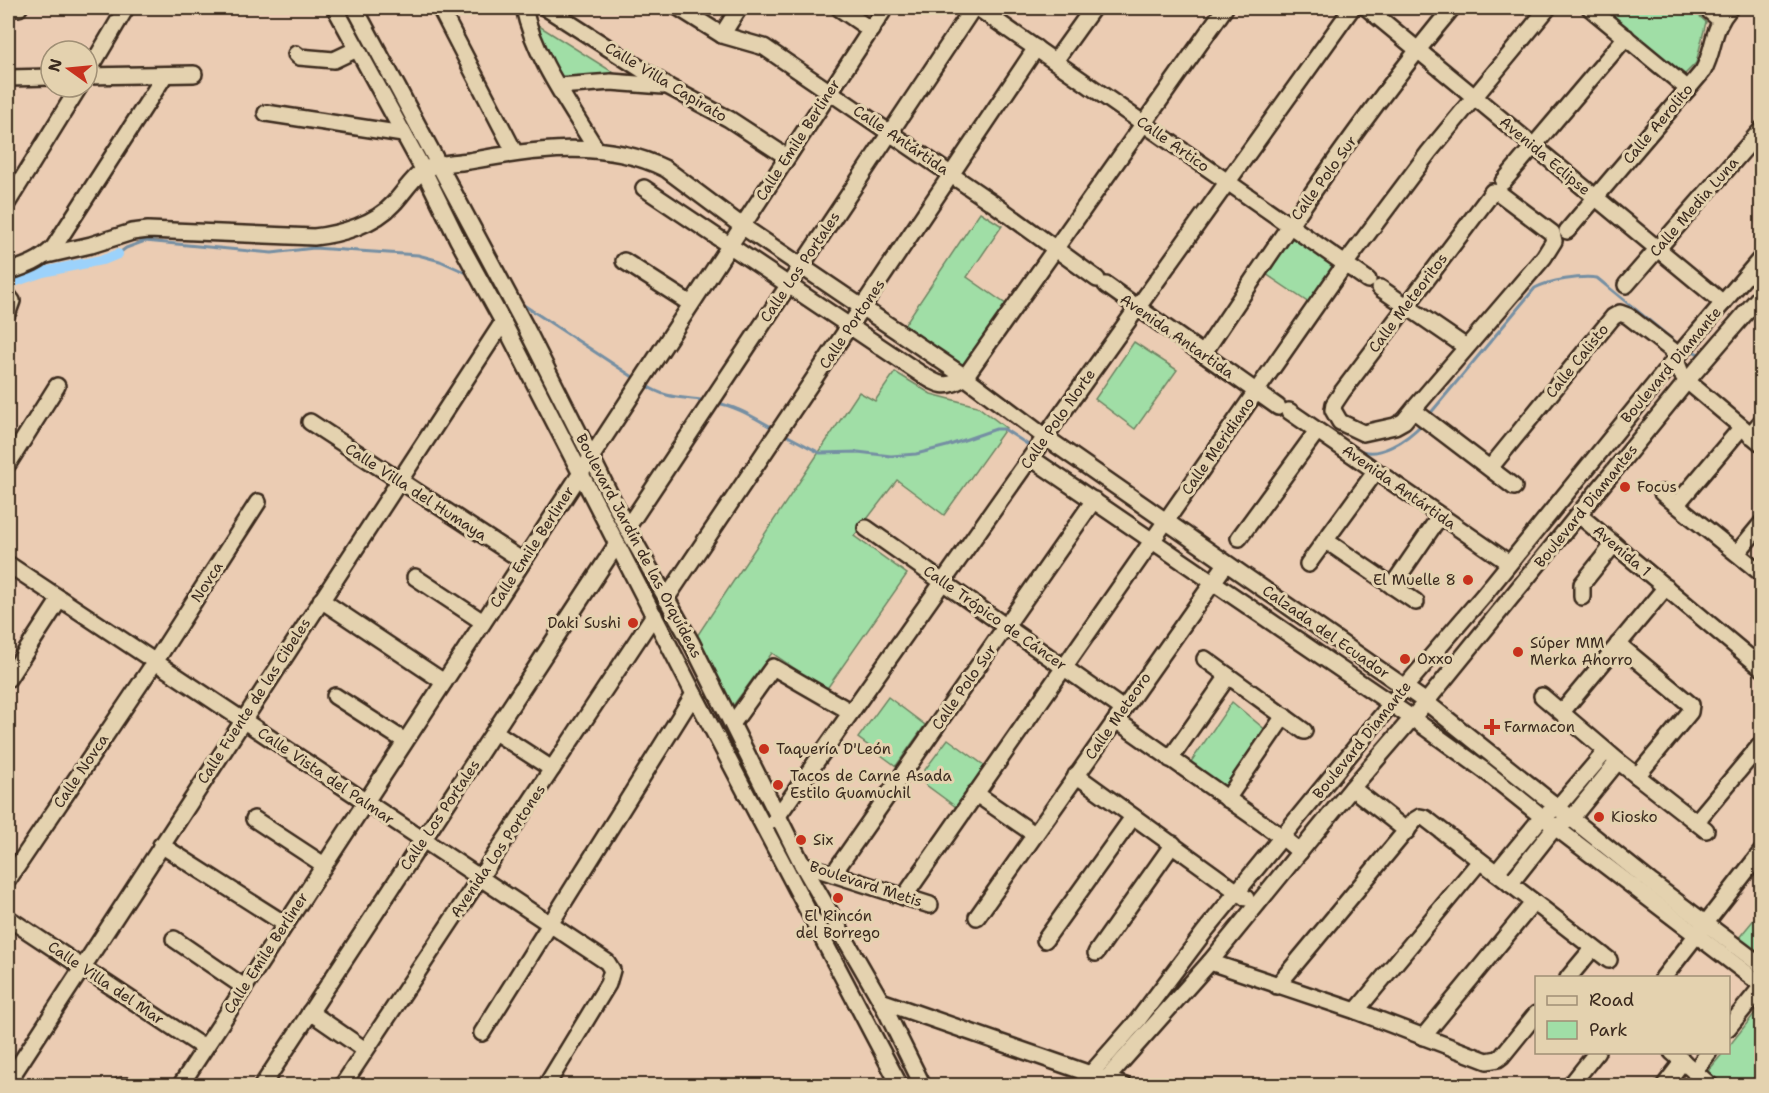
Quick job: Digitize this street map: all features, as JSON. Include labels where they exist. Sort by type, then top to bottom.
[{"type":"street","points":[[8,8],[19,8]]},
{"type":"street","points":[[99,54],[126,8]]},
{"type":"street","name":"Boulevard Jardín de las Orquídeas","points":[[335,8],[424,171],[694,694],[808,907],[900,1086]]},
{"type":"street","name":"Boulevard Jardín de las Orquídeas","points":[[355,8],[500,277],[627,528],[692,644],[802,864],[881,1001],[923,1086]]},
{"type":"street","points":[[440,8],[515,153]]},
{"type":"street","points":[[524,8],[537,45],[596,149]]},
{"type":"street","name":"Calle Villa Capirato","points":[[546,8],[669,87],[729,118],[787,157]]},
{"type":"street","name":"Calle Antártida","points":[[679,8],[723,35],[764,47],[1055,248]]},
{"type":"street","points":[[723,35],[739,8]]},
{"type":"street","points":[[839,8],[871,30]]},
{"type":"street","name":"Calle Emile Berliner","points":[[180,1086],[885,8]]},
{"type":"street","name":"Calle Los Portales","points":[[627,528],[973,8]]},
{"type":"street","name":"Calle Artico","points":[[978,8],[1466,347]]},
{"type":"street","points":[[1055,61],[1093,8]]},
{"type":"street","points":[[644,188],[934,382],[945,386],[955,385],[965,377],[1225,8]]},
{"type":"street","name":"Calle Polo Norte","points":[[767,833],[1030,458],[1352,8]]},
{"type":"street","name":"Avenida Eclipse","points":[[1367,8],[1723,303]]},
{"type":"street","name":"Calle Polo Sur","points":[[1203,354],[1290,225],[1417,49],[1452,8]]},
{"type":"street","name":"Calle Meridiano","points":[[904,897],[1346,264],[1429,152],[1548,8]]},
{"type":"street","points":[[1590,8],[1688,89]]},
{"type":"street","points":[[1706,8],[1720,20]]},
{"type":"street","name":"Calle Aerolito","points":[[1567,231],[1688,89],[1708,62],[1720,20],[1730,8]]},
{"type":"street","points":[[1503,182],[1626,37]]},
{"type":"street","name":"Calle Portones","points":[[666,599],[1036,48]]},
{"type":"street","points":[[296,54],[299,57],[334,60],[357,49]]},
{"type":"street","points":[[99,75],[194,74]]},
{"type":"street","points":[[41,259],[54,247],[165,75]]},
{"type":"street","points":[[8,78],[39,77]]},
{"type":"street","points":[[559,86],[611,82],[669,87]]},
{"type":"street","points":[[8,201],[72,99]]},
{"type":"street","points":[[266,113],[403,134]]},
{"type":"street","name":"Calle Media Luna","points":[[1626,285],[1761,129]]},
{"type":"street","name":"Calzada del Ecuador","points":[[424,171],[440,166],[515,153],[596,149],[636,156],[666,169],[742,226],[965,377],[1045,437],[1426,702],[1558,807],[1647,889]]},
{"type":"street","points":[[8,272],[41,259],[132,232],[147,230],[314,237],[334,234],[354,228],[391,207],[424,171]]},
{"type":"street","name":"Calle Meteoritos","points":[[1421,416],[1395,426],[1363,433],[1340,422],[1333,410],[1342,392],[1406,305],[1492,192],[1496,192],[1551,232],[1554,241],[1544,257],[1466,347]]},
{"type":"street","name":"Avenida Antartida","points":[[1055,248],[1256,392],[1284,409]]},
{"type":"street","name":"Boulevard Diamante","points":[[1080,1086],[1138,1020],[1282,837],[1761,258]]},
{"type":"street","points":[[624,261],[691,304]]},
{"type":"street","name":"Boulevard Diamantes","points":[[1412,718],[1687,381],[1761,294]]},
{"type":"street","points":[[8,296],[12,301],[8,312]]},
{"type":"street","name":"Calle Calisto","points":[[1490,468],[1616,314],[1628,315],[1672,350],[1676,358]]},
{"type":"street","name":"Calle Fuente de las Cibeles","points":[[8,1082],[503,322]]},
{"type":"street","points":[[1466,347],[1421,416],[1514,487]]},
{"type":"street","points":[[1676,358],[1687,381],[1751,436]]},
{"type":"street","points":[[8,464],[57,386]]},
{"type":"street","name":"Avenida Antártida","points":[[1284,409],[1509,563]]},
{"type":"street","points":[[1677,504],[1751,436],[1761,421]]},
{"type":"street","name":"Calle Villa del Humaya","points":[[310,422],[523,561]]},
{"type":"street","points":[[1239,538],[1317,431]]},
{"type":"street","name":"Calzada del Ecuador","points":[[1030,458],[1412,718],[1485,771],[1555,828],[1647,889],[1700,930],[1761,986]]},
{"type":"street","points":[[1591,462],[1608,479]]},
{"type":"street","points":[[1308,564],[1376,471]]},
{"type":"street","points":[[1662,492],[1761,574]]},
{"type":"street","name":"Calle Polo Sur","points":[[833,874],[1094,500]]},
{"type":"street","name":"Novca","points":[[155,662],[258,502]]},
{"type":"street","name":"Avenida 1","points":[[1579,515],[1761,668]]},
{"type":"street","points":[[1392,586],[1440,516]]},
{"type":"street","points":[[1737,553],[1761,523]]},
{"type":"street","name":"Calle Trópico de Cáncer","points":[[866,528],[1064,667],[1170,759],[1300,852]]},
{"type":"street","points":[[1325,540],[1416,602]]},
{"type":"street","name":"Calle Los Portales","points":[[262,1086],[617,543]]},
{"type":"street","points":[[1582,597],[1582,584],[1614,544]]},
{"type":"street","name":"Calle Vista del Palmar","points":[[8,564],[607,963],[612,970],[609,984],[546,1086]]},
{"type":"street","name":"Calle Meteoro","points":[[1226,564],[1076,775],[1256,906]]},
{"type":"street","points":[[415,577],[483,622]]},
{"type":"street","points":[[1562,712],[1666,587]]},
{"type":"street","points":[[8,679],[60,599]]},
{"type":"street","points":[[321,600],[444,682]]},
{"type":"street","name":"Avenida Los Portones","points":[[342,1086],[654,615]]},
{"type":"street","points":[[1618,645],[1691,705],[1690,712],[1637,776]]},
{"type":"street","points":[[1204,659],[1304,730]]},
{"type":"street","name":"Calle Novca","points":[[8,880],[155,662]]},
{"type":"street","points":[[733,723],[773,667],[851,712]]},
{"type":"street","points":[[1170,759],[1228,676]]},
{"type":"street","points":[[482,1033],[694,694]]},
{"type":"street","points":[[334,696],[405,741]]},
{"type":"street","points":[[1542,696],[1612,756],[1701,826],[1761,743]]},
{"type":"street","points":[[1227,799],[1284,716]]},
{"type":"street","name":"Boulevard Diamante","points":[[1103,1082],[1210,962],[1412,718]]},
{"type":"street","points":[[495,732],[552,769]]},
{"type":"street","points":[[1496,873],[1542,817],[1558,807],[1612,756]]},
{"type":"street","points":[[1510,884],[1555,828],[1571,819],[1612,756]]},
{"type":"street","points":[[1485,771],[1497,757]]},
{"type":"street","points":[[976,916],[1076,775]]},
{"type":"street","points":[[1352,788],[1407,831]]},
{"type":"street","points":[[975,794],[1034,834]]},
{"type":"street","points":[[1045,940],[1132,817]]},
{"type":"street","points":[[1277,986],[1415,820],[1420,817],[1425,818],[1610,960]]},
{"type":"street","points":[[254,819],[324,865]]},
{"type":"street","points":[[1096,952],[1173,844]]},
{"type":"street","points":[[161,845],[285,924]]},
{"type":"street","points":[[1665,976],[1761,851]]},
{"type":"street","points":[[1356,1011],[1480,861]]},
{"type":"street","name":"Boulevard Metis","points":[[802,864],[930,905]]},
{"type":"street","points":[[1423,1037],[1534,902]]},
{"type":"street","name":"Calle Villa del Mar","points":[[8,918],[204,1048]]},
{"type":"street","name":"Calzada del Ecuador","points":[[1700,930],[1761,966]]},
{"type":"street","points":[[174,939],[244,987]]},
{"type":"street","points":[[1570,976],[1593,948]]},
{"type":"street","points":[[1210,962],[1356,1011],[1482,1060],[1491,1061],[1502,1056],[1535,1015]]},
{"type":"street","points":[[1730,1025],[1761,986]]},
{"type":"street","points":[[881,1001],[1090,1073],[1103,1082],[1125,1086]]},
{"type":"street","points":[[310,1012],[365,1050]]},
{"type":"street","points":[[1570,1086],[1596,1054]]},
{"type":"street","points":[[1664,1086],[1678,1057],[1711,1086]]},
{"type":"street","points":[[121,1085],[127,1086]]},
{"type":"green space","points":[[1596,8],[1690,8],[1706,22],[1696,63],[1681,78]]},
{"type":"green space","points":[[528,19],[635,86],[552,87]]},
{"type":"green space","points":[[980,212],[1002,226],[967,277],[1010,307],[963,371],[903,327]]},
{"type":"green space","points":[[1288,235],[1336,268],[1312,305],[1263,272]]},
{"type":"green space","points":[[1134,342],[1177,370],[1135,429],[1095,399]]},
{"type":"green space","points":[[895,372],[931,394],[977,406],[1006,428],[944,515],[897,480],[854,536],[907,574],[826,690],[772,653],[732,707],[697,636],[859,392],[875,401]]},
{"type":"green space","points":[[888,697],[925,725],[896,766],[858,738]]},
{"type":"green space","points":[[1232,702],[1268,732],[1225,791],[1188,766]]},
{"type":"green space","points":[[948,739],[985,766],[956,807],[918,779]]},
{"type":"green space","points":[[1761,911],[1761,967],[1733,945]]},
{"type":"green space","points":[[1759,1008],[1761,1011],[1761,1085],[1716,1085],[1704,1076],[1722,1054],[1730,1054],[1730,1045]]},
{"type":"waterway","points":[[118,254],[126,248],[145,241],[272,253],[314,248],[418,255],[440,261],[469,274]]},
{"type":"waterway","points":[[8,284],[43,272],[106,259],[118,254]]},
{"type":"waterway","points":[[1429,415],[1535,288],[1548,283],[1574,278],[1597,278],[1679,345]]},
{"type":"waterway","points":[[1756,291],[1762,284]]},
{"type":"waterway","points":[[519,302],[636,379]]},
{"type":"waterway","points":[[1690,350],[1699,354],[1704,350]]},
{"type":"waterway","points":[[645,385],[668,395],[706,401]]},
{"type":"waterway","points":[[1277,397],[1289,405]]},
{"type":"waterway","points":[[716,403],[739,410],[775,429]]},
{"type":"waterway","points":[[1162,513],[1238,404]]},
{"type":"waterway","points":[[1356,448],[1364,452],[1383,450],[1410,435],[1423,423]]},
{"type":"waterway","points":[[784,434],[820,453],[858,452],[891,456],[916,454],[996,429],[1004,429],[1033,448]]},
{"type":"waterway","points":[[1040,454],[1150,530]]},
{"type":"place","name":"Focus","points":[[1625,487]]},
{"type":"place","name":"El Muelle 8","points":[[1468,580]]},
{"type":"place","name":"Daki Sushi","points":[[633,623]]},
{"type":"place","name":"Súper MM Merka Ahorro","points":[[1518,652]]},
{"type":"place","name":"Oxxo","points":[[1405,659]]},
{"type":"place","name":"Farmacon","points":[[1492,727]]},
{"type":"place","name":"Taquería D'León","points":[[764,749]]},
{"type":"place","name":"Tacos de Carne Asada Estilo Guamuchil","points":[[778,785]]},
{"type":"place","name":"Kiosko","points":[[1599,817]]},
{"type":"place","name":"Six","points":[[801,840]]},
{"type":"place","name":"El Rincón del Borrego","points":[[838,898]]}]
